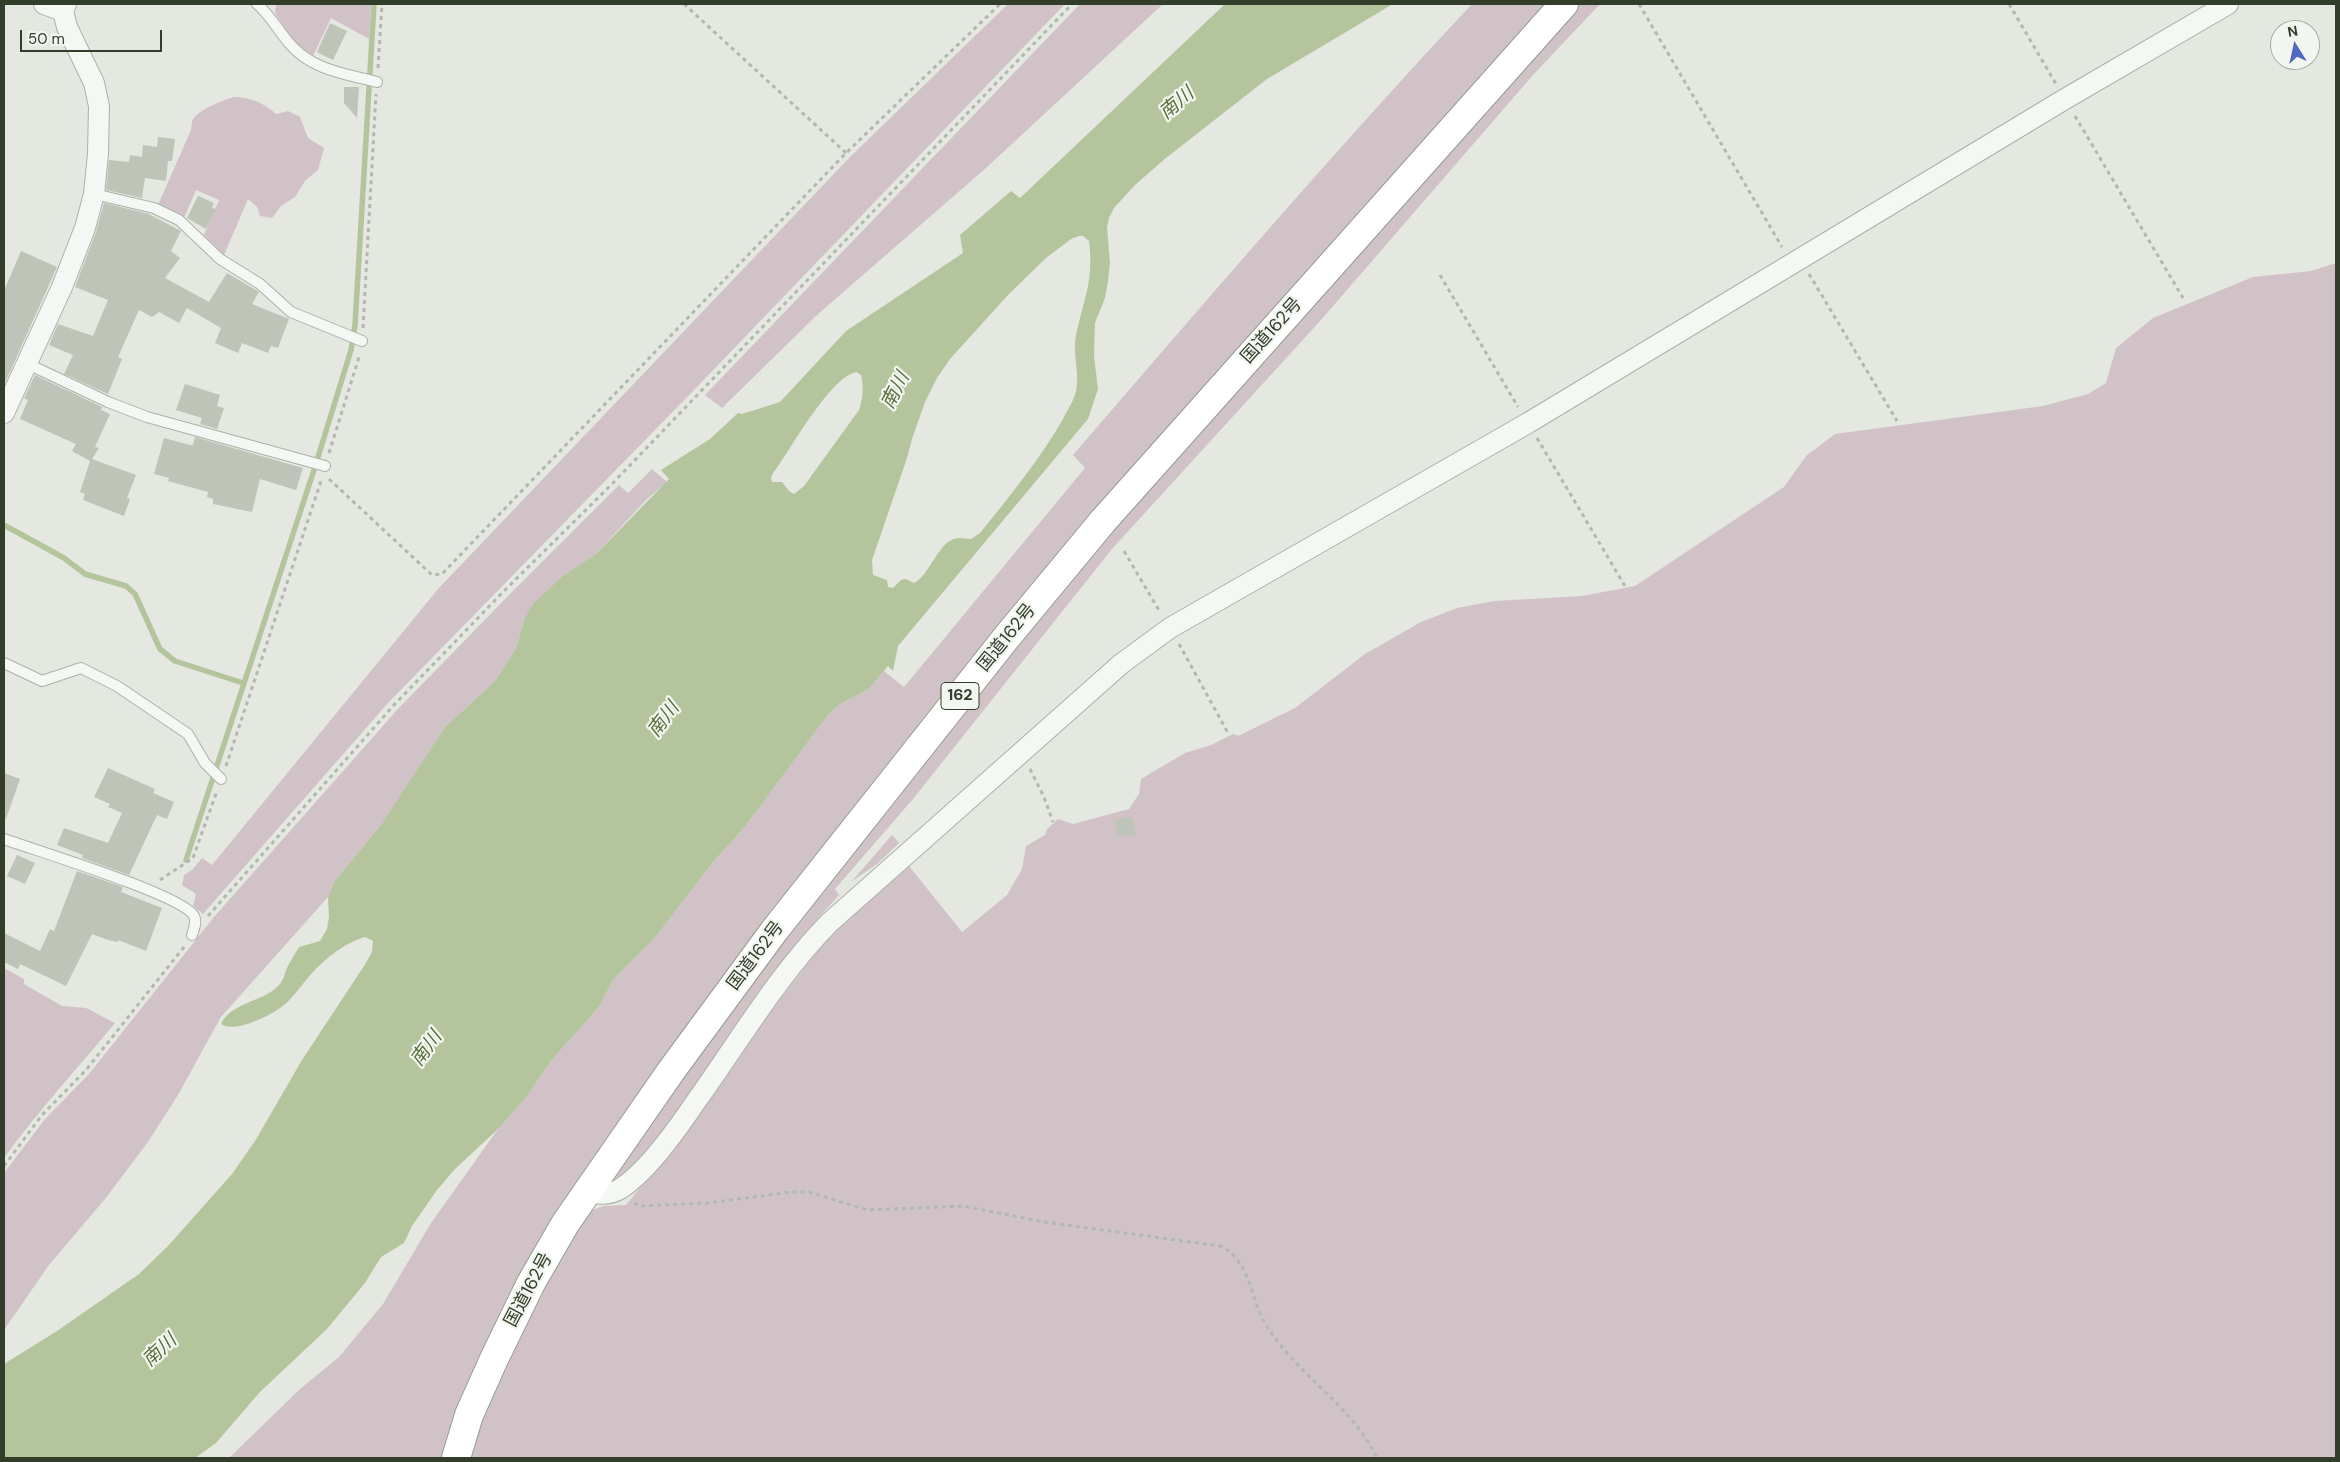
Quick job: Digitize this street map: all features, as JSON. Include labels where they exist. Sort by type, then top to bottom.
[{"type":"highway","name":"国道162号","points":[[456,1458],[469,1416],[498,1350],[536,1275],[587,1191],[671,1071],[780,924],[1078,550],[1564,4]]},
{"type":"street","points":[[4,413],[28,364],[81,236],[94,194],[98,154],[99,106],[94,83],[67,27],[64,7],[44,4]]},
{"type":"street","points":[[587,1191],[597,1195],[618,1191],[651,1160],[678,1128],[815,937],[1121,664],[1170,628],[1528,423],[2065,99],[2228,4]]},
{"type":"lane","points":[[257,4],[265,11],[290,45],[305,58],[320,67],[377,82]]},
{"type":"lane","points":[[94,194],[154,208],[179,220],[220,259],[260,284],[284,307],[302,318],[362,341]]},
{"type":"lane","points":[[28,364],[108,402],[147,417],[324,470]]},
{"type":"lane","points":[[4,663],[42,681],[81,668],[117,686],[188,734],[205,763],[221,779]]},
{"type":"lane","points":[[4,839],[147,888],[186,908],[194,917],[195,925],[192,934]]},
{"type":"path","points":[[684,4],[846,153]]},
{"type":"path","points":[[324,470],[432,575],[442,574],[846,153],[1000,4]]},
{"type":"path","points":[[4,1166],[42,1114],[86,1070],[184,948],[192,934],[393,706],[503,592],[612,484],[1072,4]]},
{"type":"path","points":[[1639,4],[1786,252],[1805,267],[1897,421]]},
{"type":"path","points":[[2009,4],[2183,298]]},
{"type":"path","points":[[1124,551],[1170,628],[1228,733]]},
{"type":"path","points":[[1019,754],[1026,763],[1044,797],[1053,822]]},
{"type":"path","points":[[618,1191],[626,1199],[640,1206],[707,1203],[791,1192],[820,1195],[866,1210],[963,1206],[1044,1222],[1220,1246],[1228,1249],[1242,1265],[1257,1306],[1274,1336],[1360,1429],[1377,1458]]},
{"type":"shaded area","points":[[276,4],[371,4],[369,39],[331,18],[313,56],[296,45],[275,13]]},
{"type":"shaded area","points":[[1008,4],[1065,4],[694,390],[388,703],[203,914],[193,906],[196,894],[182,885],[184,875],[192,870],[202,858],[212,865],[438,589],[850,157]]},
{"type":"shaded area","points":[[1080,4],[1163,4],[986,168],[817,315],[722,408],[705,395]]},
{"type":"shaded area","points":[[1472,4],[1551,4],[662,1063],[446,1458],[229,1458],[300,1389],[339,1357],[383,1304],[431,1223],[498,1129],[525,1099],[551,1061],[599,1007],[613,980],[654,939],[713,862],[744,828],[828,715],[839,705],[870,688],[884,671],[904,687],[1085,468],[1073,455],[1320,171]]},
{"type":"shaded area","points":[[1577,4],[1600,4],[1533,75],[1321,320],[1112,549],[913,799],[835,889],[839,895],[804,934],[673,1123],[643,1157],[618,1177],[612,1179],[614,1167],[820,888],[1109,529]]},
{"type":"shaded area","points":[[234,97],[256,101],[276,114],[288,111],[300,117],[308,138],[324,148],[318,170],[305,181],[295,197],[281,206],[272,218],[260,216],[257,207],[248,199],[224,255],[204,235],[219,200],[196,190],[184,218],[158,205],[191,130],[193,119],[206,108]]},
{"type":"shaded area","points":[[2336,263],[2336,1458],[465,1458],[538,1290],[590,1211],[603,1206],[626,1205],[687,1130],[756,1030],[829,936],[909,866],[962,932],[1007,895],[1022,869],[1026,846],[1045,835],[1047,829],[1058,819],[1073,824],[1129,809],[1139,794],[1141,779],[1185,753],[1211,745],[1233,734],[1238,736],[1295,708],[1365,654],[1421,622],[1457,608],[1494,601],[1582,596],[1635,586],[1784,487],[1806,456],[1835,434],[2043,406],[2088,394],[2106,383],[2116,348],[2153,318],[2253,277],[2311,271]]},
{"type":"shaded area","points":[[652,469],[667,482],[646,500],[596,554],[582,564],[524,620],[516,648],[495,681],[445,727],[383,822],[334,882],[328,897],[221,1017],[178,1095],[148,1142],[105,1199],[49,1265],[4,1330],[4,1173],[45,1119],[89,1074],[214,917],[397,710],[619,485],[628,493]]},
{"type":"shaded area","points":[[892,835],[899,843],[877,864],[852,881]]},
{"type":"shaded area","points":[[4,968],[24,979],[24,984],[62,1006],[86,1008],[115,1023],[44,1106],[4,1158]]},
{"type":"water","name":"南川","points":[[1225,4],[1393,4],[1267,79],[1166,158],[1135,185],[1114,208],[1107,227],[1110,263],[1108,281],[1105,298],[1095,323],[1094,356],[1098,389],[1088,419],[898,646],[893,671],[888,666],[870,688],[839,705],[828,715],[744,828],[713,862],[654,939],[613,980],[599,1007],[551,1061],[525,1099],[498,1129],[455,1169],[437,1190],[412,1226],[404,1243],[381,1257],[365,1283],[327,1329],[260,1392],[216,1443],[195,1458],[4,1458],[4,1364],[57,1331],[139,1274],[168,1246],[232,1174],[255,1141],[302,1060],[364,966],[372,952],[373,941],[365,937],[333,954],[287,1002],[271,1014],[235,1027],[221,1024],[232,1011],[273,991],[283,979],[299,947],[320,941],[327,929],[329,917],[328,897],[334,882],[383,822],[445,727],[495,681],[516,648],[524,620],[533,604],[563,576],[596,554],[669,479],[661,470],[710,439],[738,413],[742,414],[780,402],[846,331],[963,253],[960,235],[1011,191],[1020,198]],"holes":[[[1083,236],[1089,241],[1089,279],[1075,342],[1076,391],[1063,419],[1013,492],[980,533],[971,539],[959,538],[946,544],[925,573],[914,583],[906,579],[901,580],[893,588],[888,587],[887,580],[873,575],[872,560],[925,402],[937,378],[950,359],[1008,295],[1046,258],[1071,239]],[[856,372],[861,375],[863,384],[859,410],[804,486],[794,494],[782,482],[772,482],[772,475],[822,401],[845,377]]]},
{"type":"building","points":[[330,23],[347,31],[333,60],[317,52]]},
{"type":"building","points":[[344,87],[359,87],[357,118],[344,103]]},
{"type":"building","points":[[158,137],[175,139],[172,161],[168,161],[166,181],[145,178],[142,198],[106,190],[109,160],[129,162],[130,155],[142,157],[143,145],[157,147]]},
{"type":"building","points":[[198,196],[214,203],[212,208],[216,209],[206,229],[187,218]]},
{"type":"building","points":[[104,203],[149,214],[181,231],[171,251],[180,258],[165,278],[209,302],[227,273],[259,292],[252,304],[289,319],[278,348],[271,346],[268,353],[242,343],[238,353],[215,343],[221,328],[187,308],[179,323],[159,312],[152,317],[139,310],[118,357],[122,359],[108,394],[64,374],[73,355],[49,345],[58,324],[93,336],[108,300],[75,287],[96,232]]},
{"type":"building","points":[[21,251],[57,267],[4,385],[4,291]]},
{"type":"building","points":[[35,375],[102,407],[101,410],[110,414],[95,447],[99,448],[92,459],[136,475],[127,498],[130,499],[124,516],[83,500],[85,494],[80,492],[90,461],[72,451],[76,444],[20,419],[28,400],[24,398]]},
{"type":"building","points":[[185,384],[220,395],[217,406],[224,408],[217,429],[200,424],[202,418],[176,410]]},
{"type":"building","points":[[195,437],[303,468],[296,490],[260,479],[252,512],[213,504],[213,499],[207,497],[208,492],[168,481],[169,478],[154,474],[164,438],[193,445]]},
{"type":"building","points":[[108,768],[155,789],[153,793],[174,802],[167,819],[157,815],[129,875],[82,858],[83,855],[57,845],[64,828],[108,843],[122,813],[108,807],[110,804],[94,797]]},
{"type":"building","points":[[4,773],[20,779],[6,819],[4,819]]},
{"type":"building","points":[[1133,817],[1135,835],[1117,837],[1115,819]]},
{"type":"building","points":[[17,855],[35,863],[25,884],[7,876]]},
{"type":"building","points":[[77,871],[123,887],[121,892],[162,908],[146,951],[118,940],[118,942],[108,940],[92,934],[66,986],[20,964],[18,969],[4,962],[4,933],[40,951],[50,929],[54,931]]},
{"type":"waterway","points":[[186,860],[314,470],[351,350],[355,325],[374,4]]},
{"type":"waterway","points":[[4,525],[64,558],[85,574],[126,586],[135,594],[160,649],[175,661],[243,683]]}]
